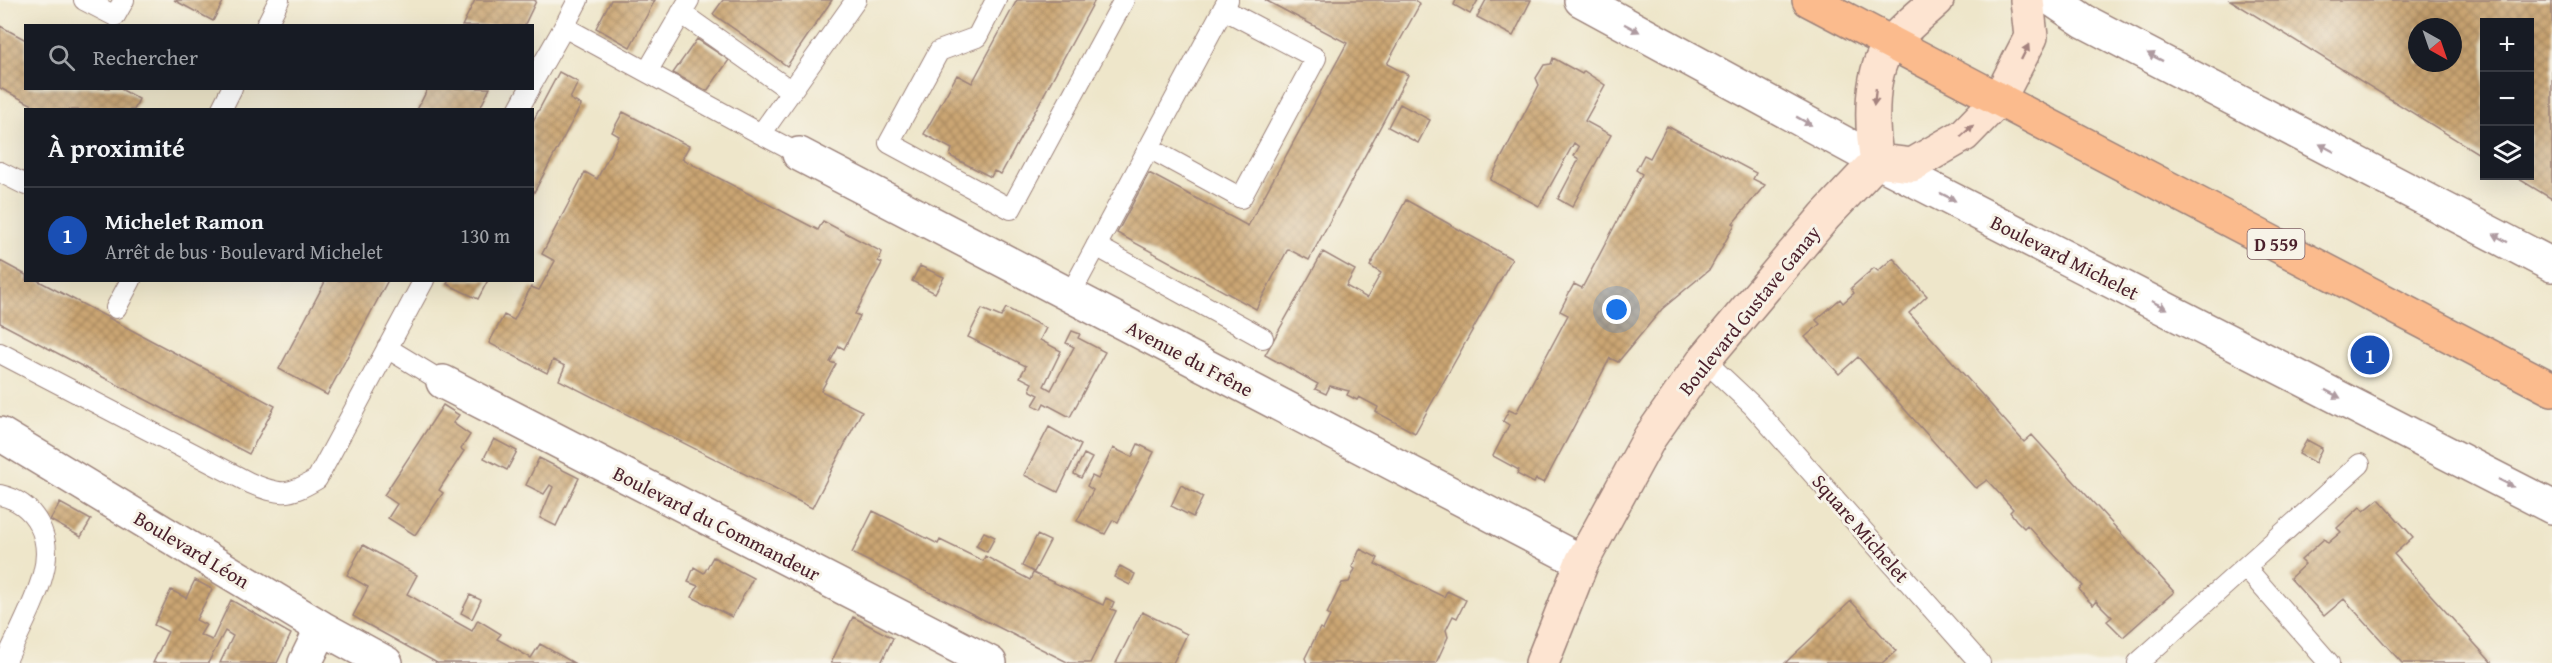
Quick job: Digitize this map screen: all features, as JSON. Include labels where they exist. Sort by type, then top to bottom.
[{"type":"main road","name":"D 559","points":[[1809,0],[2552,389]]},
{"type":"street","name":"Boulevard Michelet","points":[[1581,0],[1877,161],[2552,507]]},
{"type":"street","points":[[1937,0],[1891,42],[1878,68],[1872,132],[1877,161],[1912,165],[1964,135],[1999,99],[2031,37],[2027,0]]},
{"type":"street","points":[[2052,0],[2084,21],[2552,265]]},
{"type":"street","name":"Avenue du Frêne","points":[[799,154],[1582,562]]},
{"type":"street","name":"Boulevard Gustave Ganay","points":[[1542,663],[1582,562],[1650,437],[1704,360],[1825,216],[1877,161]]},
{"type":"street","name":"Boulevard du Commandeur","points":[[443,382],[990,663]]},
{"type":"street","name":"Boulevard Léon","points":[[0,434],[322,628],[386,663]]},
{"type":"street","points":[[305,663],[322,628]]},
{"type":"lane","points":[[84,0],[115,16],[124,0]]},
{"type":"lane","points":[[267,24],[279,0]]},
{"type":"lane","points":[[534,80],[578,0]]},
{"type":"lane","points":[[761,134],[856,0]]},
{"type":"lane","points":[[996,0],[977,37],[939,51],[889,143],[1011,209],[1124,0]]},
{"type":"lane","points":[[1070,295],[1226,4],[1316,58],[1241,198],[1149,148]]},
{"type":"lane","points":[[647,72],[685,7],[791,91]]},
{"type":"lane","points":[[564,27],[799,154]]},
{"type":"lane","points":[[222,108],[231,90]]},
{"type":"lane","points":[[519,108],[529,90]]},
{"type":"lane","points":[[0,172],[24,184]]},
{"type":"lane","points":[[1096,246],[1263,338]]},
{"type":"lane","points":[[116,308],[130,282]]},
{"type":"lane","points":[[0,353],[250,483],[268,490],[293,493],[317,478],[423,282]]},
{"type":"lane","points":[[387,348],[443,382]]},
{"type":"lane","name":"Square Michelet","points":[[1704,360],[1752,405],[1968,659]]},
{"type":"lane","points":[[2138,663],[2360,464]]},
{"type":"lane","points":[[0,495],[27,506],[40,524],[45,549],[44,573],[5,663]]},
{"type":"lane","points":[[2245,567],[2329,663]]},
{"type":"building","points":[[174,0],[224,0],[213,21]]},
{"type":"building","points":[[475,0],[536,1],[525,24],[463,24]]},
{"type":"building","points":[[611,0],[655,0],[630,47],[596,28]]},
{"type":"building","points":[[723,0],[832,0],[787,66],[713,14]]},
{"type":"building","points":[[1017,0],[1095,0],[1001,174],[994,171],[991,177],[950,156],[952,149],[924,134],[957,75],[972,83]]},
{"type":"building","points":[[1265,0],[1414,0],[1420,4],[1387,64],[1408,75],[1309,260],[1288,249],[1256,309],[1117,233],[1149,173],[1248,226],[1347,43]]},
{"type":"building","points":[[1456,0],[1478,0],[1470,14],[1454,5]]},
{"type":"building","points":[[1486,0],[1531,0],[1513,36],[1477,17]]},
{"type":"building","points":[[2230,0],[2552,0],[2552,199],[2521,180],[2534,180],[2534,18],[2480,18],[2480,155]]},
{"type":"building","points":[[0,26],[24,39],[24,90],[123,90],[139,99],[135,108],[38,108],[0,88]]},
{"type":"building","points":[[697,39],[729,60],[707,91],[673,73]]},
{"type":"building","points":[[1553,58],[1582,74],[1584,71],[1605,85],[1585,121],[1611,135],[1572,207],[1558,199],[1579,159],[1574,156],[1579,147],[1574,143],[1539,206],[1490,180],[1539,85],[1536,78],[1544,65],[1551,64]]},
{"type":"building","points":[[559,72],[578,82],[570,99],[581,105],[534,192],[534,119]]},
{"type":"building","points":[[427,90],[489,90],[480,108],[418,108]]},
{"type":"building","points":[[1400,104],[1430,120],[1418,143],[1388,127]]},
{"type":"building","points":[[623,112],[689,146],[682,159],[818,230],[823,221],[882,252],[878,261],[882,263],[855,314],[860,316],[844,349],[839,346],[830,362],[836,364],[821,391],[862,411],[812,508],[559,380],[565,366],[553,360],[547,373],[489,343],[504,315],[514,320],[531,287],[539,290],[555,261],[542,254],[585,172],[597,179],[619,136],[612,132]]},
{"type":"building","points":[[1667,126],[1756,173],[1753,179],[1765,185],[1733,223],[1735,224],[1710,269],[1662,309],[1618,362],[1610,358],[1544,483],[1536,479],[1534,483],[1517,474],[1519,470],[1493,456],[1509,425],[1503,421],[1509,410],[1516,413],[1568,315],[1560,311],[1569,293],[1574,284],[1582,288],[1642,174],[1636,170],[1644,155],[1650,158]]},
{"type":"building","points":[[1406,200],[1512,259],[1415,433],[1376,412],[1378,407],[1359,397],[1357,400],[1347,395],[1349,391],[1330,386],[1326,394],[1315,389],[1318,384],[1265,355],[1323,252],[1355,270],[1346,286],[1367,298],[1381,273],[1370,266]]},
{"type":"building","points":[[1893,258],[1927,296],[1909,313],[2024,442],[2032,435],[2174,592],[2123,637],[2107,621],[2112,617],[2096,601],[2093,605],[2085,597],[2079,589],[2083,586],[2027,525],[2024,528],[2016,520],[2010,512],[2013,509],[1987,480],[1976,488],[1974,487],[1858,357],[1839,374],[1805,337],[1820,324],[1816,320],[1840,299],[1843,303],[1854,293],[1851,288],[1874,268],[1878,271]]},
{"type":"building","points":[[0,261],[24,274],[24,282],[41,282],[275,406],[249,454],[0,323]]},
{"type":"building","points":[[920,266],[944,277],[935,293],[912,281]]},
{"type":"building","points":[[325,282],[387,282],[327,395],[279,369]]},
{"type":"building","points":[[448,282],[487,282],[478,299],[447,284]]},
{"type":"building","points":[[1006,308],[1046,328],[1040,340],[1061,351],[1044,386],[1051,390],[1074,347],[1066,343],[1072,331],[1080,334],[1078,338],[1105,352],[1070,417],[1044,403],[1041,409],[1033,405],[1039,395],[1031,391],[1032,383],[1020,377],[1026,366],[968,337],[982,309],[1001,317]]},
{"type":"building","points":[[443,405],[459,415],[453,423],[470,435],[461,449],[464,451],[439,490],[443,493],[415,535],[388,518],[397,504],[384,495]]},
{"type":"building","points":[[1049,427],[1081,445],[1058,492],[1024,475]]},
{"type":"building","points":[[494,439],[517,451],[507,470],[484,458]]},
{"type":"building","points":[[2307,440],[2322,448],[2315,463],[2299,454]]},
{"type":"building","points":[[1138,444],[1154,452],[1118,522],[1113,520],[1105,534],[1077,521],[1093,490],[1087,486],[1092,476],[1098,479],[1113,448],[1132,457]]},
{"type":"building","points":[[1084,454],[1092,458],[1081,478],[1074,474]]},
{"type":"building","points":[[539,458],[579,478],[556,526],[540,518],[553,487],[550,485],[544,494],[526,485]]},
{"type":"building","points":[[1181,485],[1203,497],[1193,517],[1171,506]]},
{"type":"building","points":[[2379,499],[2413,537],[2394,554],[2492,663],[2402,663],[2344,599],[2324,616],[2290,578],[2305,564],[2301,560],[2324,539],[2328,543],[2341,532],[2337,528],[2360,507],[2364,511]]},
{"type":"building","points":[[60,503],[91,520],[81,537],[50,520]]},
{"type":"building","points":[[873,511],[938,544],[940,540],[983,561],[985,556],[1030,580],[1033,573],[1103,605],[1106,598],[1114,602],[1111,609],[1116,611],[1090,663],[1069,663],[852,553]]},
{"type":"building","points":[[984,532],[995,537],[987,552],[976,546]]},
{"type":"building","points":[[1037,535],[1050,541],[1034,572],[1022,566]]},
{"type":"building","points":[[363,545],[417,575],[407,594],[472,631],[478,620],[501,634],[497,639],[531,658],[540,644],[574,663],[437,663],[363,622],[353,616],[368,587],[347,575]]},
{"type":"building","points":[[1360,549],[1378,558],[1375,564],[1444,597],[1447,591],[1466,600],[1457,618],[1453,616],[1446,630],[1448,637],[1436,663],[1307,663],[1305,658],[1320,628],[1323,630],[1330,616],[1327,614],[1342,583],[1349,582],[1355,569],[1352,567]]},
{"type":"building","points":[[713,557],[753,578],[732,617],[692,597],[698,586],[688,582],[694,567],[704,573]]},
{"type":"building","points":[[1120,566],[1135,574],[1130,585],[1114,577]]},
{"type":"building","points":[[195,580],[212,589],[196,620],[206,625],[200,635],[212,640],[231,600],[291,634],[277,663],[220,663],[233,636],[225,631],[208,663],[153,663],[168,632],[154,625],[171,590],[186,598]]},
{"type":"building","points":[[470,595],[481,600],[472,619],[461,613]]},
{"type":"building","points":[[1851,601],[1896,651],[1882,663],[1785,663]]},
{"type":"building","points":[[1142,612],[1187,634],[1173,663],[1116,663]]},
{"type":"building","points":[[853,617],[893,638],[881,663],[831,663]]},
{"type":"place","name":"Michelet Ramon","points":[[2370,355]]}]
